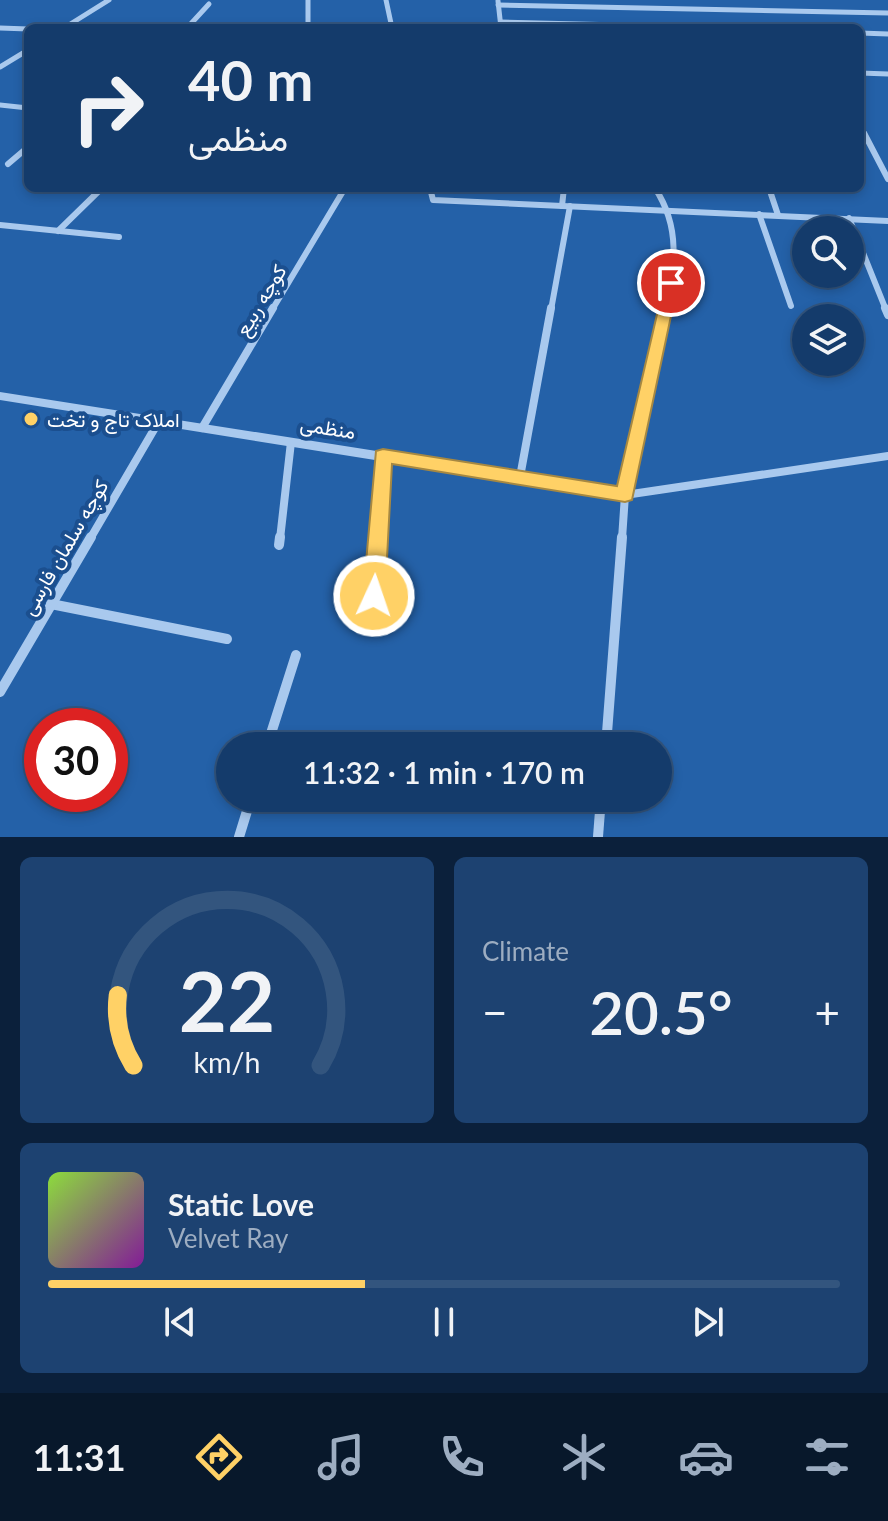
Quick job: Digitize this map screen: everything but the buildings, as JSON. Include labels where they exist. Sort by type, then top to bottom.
[{"type":"street","points":[[70,24],[109,0]]},
{"type":"street","points":[[308,0],[308,24]]},
{"type":"street","points":[[386,0],[391,24]]},
{"type":"street","points":[[501,24],[498,3],[888,13]]},
{"type":"street","points":[[191,24],[209,4]]},
{"type":"street","points":[[0,28],[24,29]]},
{"type":"street","points":[[864,33],[888,34]]},
{"type":"street","points":[[0,67],[24,54]]},
{"type":"street","points":[[864,73],[888,74]]},
{"type":"street","points":[[0,105],[24,108]]},
{"type":"street","points":[[864,133],[888,179]]},
{"type":"street","points":[[8,164],[24,150]]},
{"type":"street","points":[[58,231],[98,192]]},
{"type":"street","name":"کوچه ربیع","points":[[202,428],[343,192]]},
{"type":"street","points":[[431,192],[433,200],[802,216]]},
{"type":"street","points":[[520,477],[566,206],[564,192]]},
{"type":"street","points":[[607,732],[625,495],[671,283],[674,234],[670,211],[658,192]]},
{"type":"street","points":[[770,192],[778,215]]},
{"type":"street","points":[[759,214],[791,306]]},
{"type":"street","points":[[864,219],[888,221]]},
{"type":"street","points":[[0,225],[119,237]]},
{"type":"street","points":[[864,255],[888,315]]},
{"type":"street","name":"منظمی","points":[[0,396],[625,495],[888,456]]},
{"type":"street","name":"کوچه سلمان فارسی","points":[[0,692],[159,421]]},
{"type":"street","points":[[279,545],[291,442]]},
{"type":"street","points":[[374,596],[383,456]]},
{"type":"street","points":[[51,604],[227,639]]},
{"type":"street","points":[[271,732],[296,655]]},
{"type":"street","points":[[239,837],[247,812]]},
{"type":"street","points":[[598,837],[600,812]]},
{"type":"shaded area","points":[[0,0],[888,0],[888,837],[0,837]]},
{"type":"place","name":"املاک تاج و تخت","points":[[31,419]]},
{"type":"route","points":[[374,596],[383,456],[625,495],[671,283]]}]
